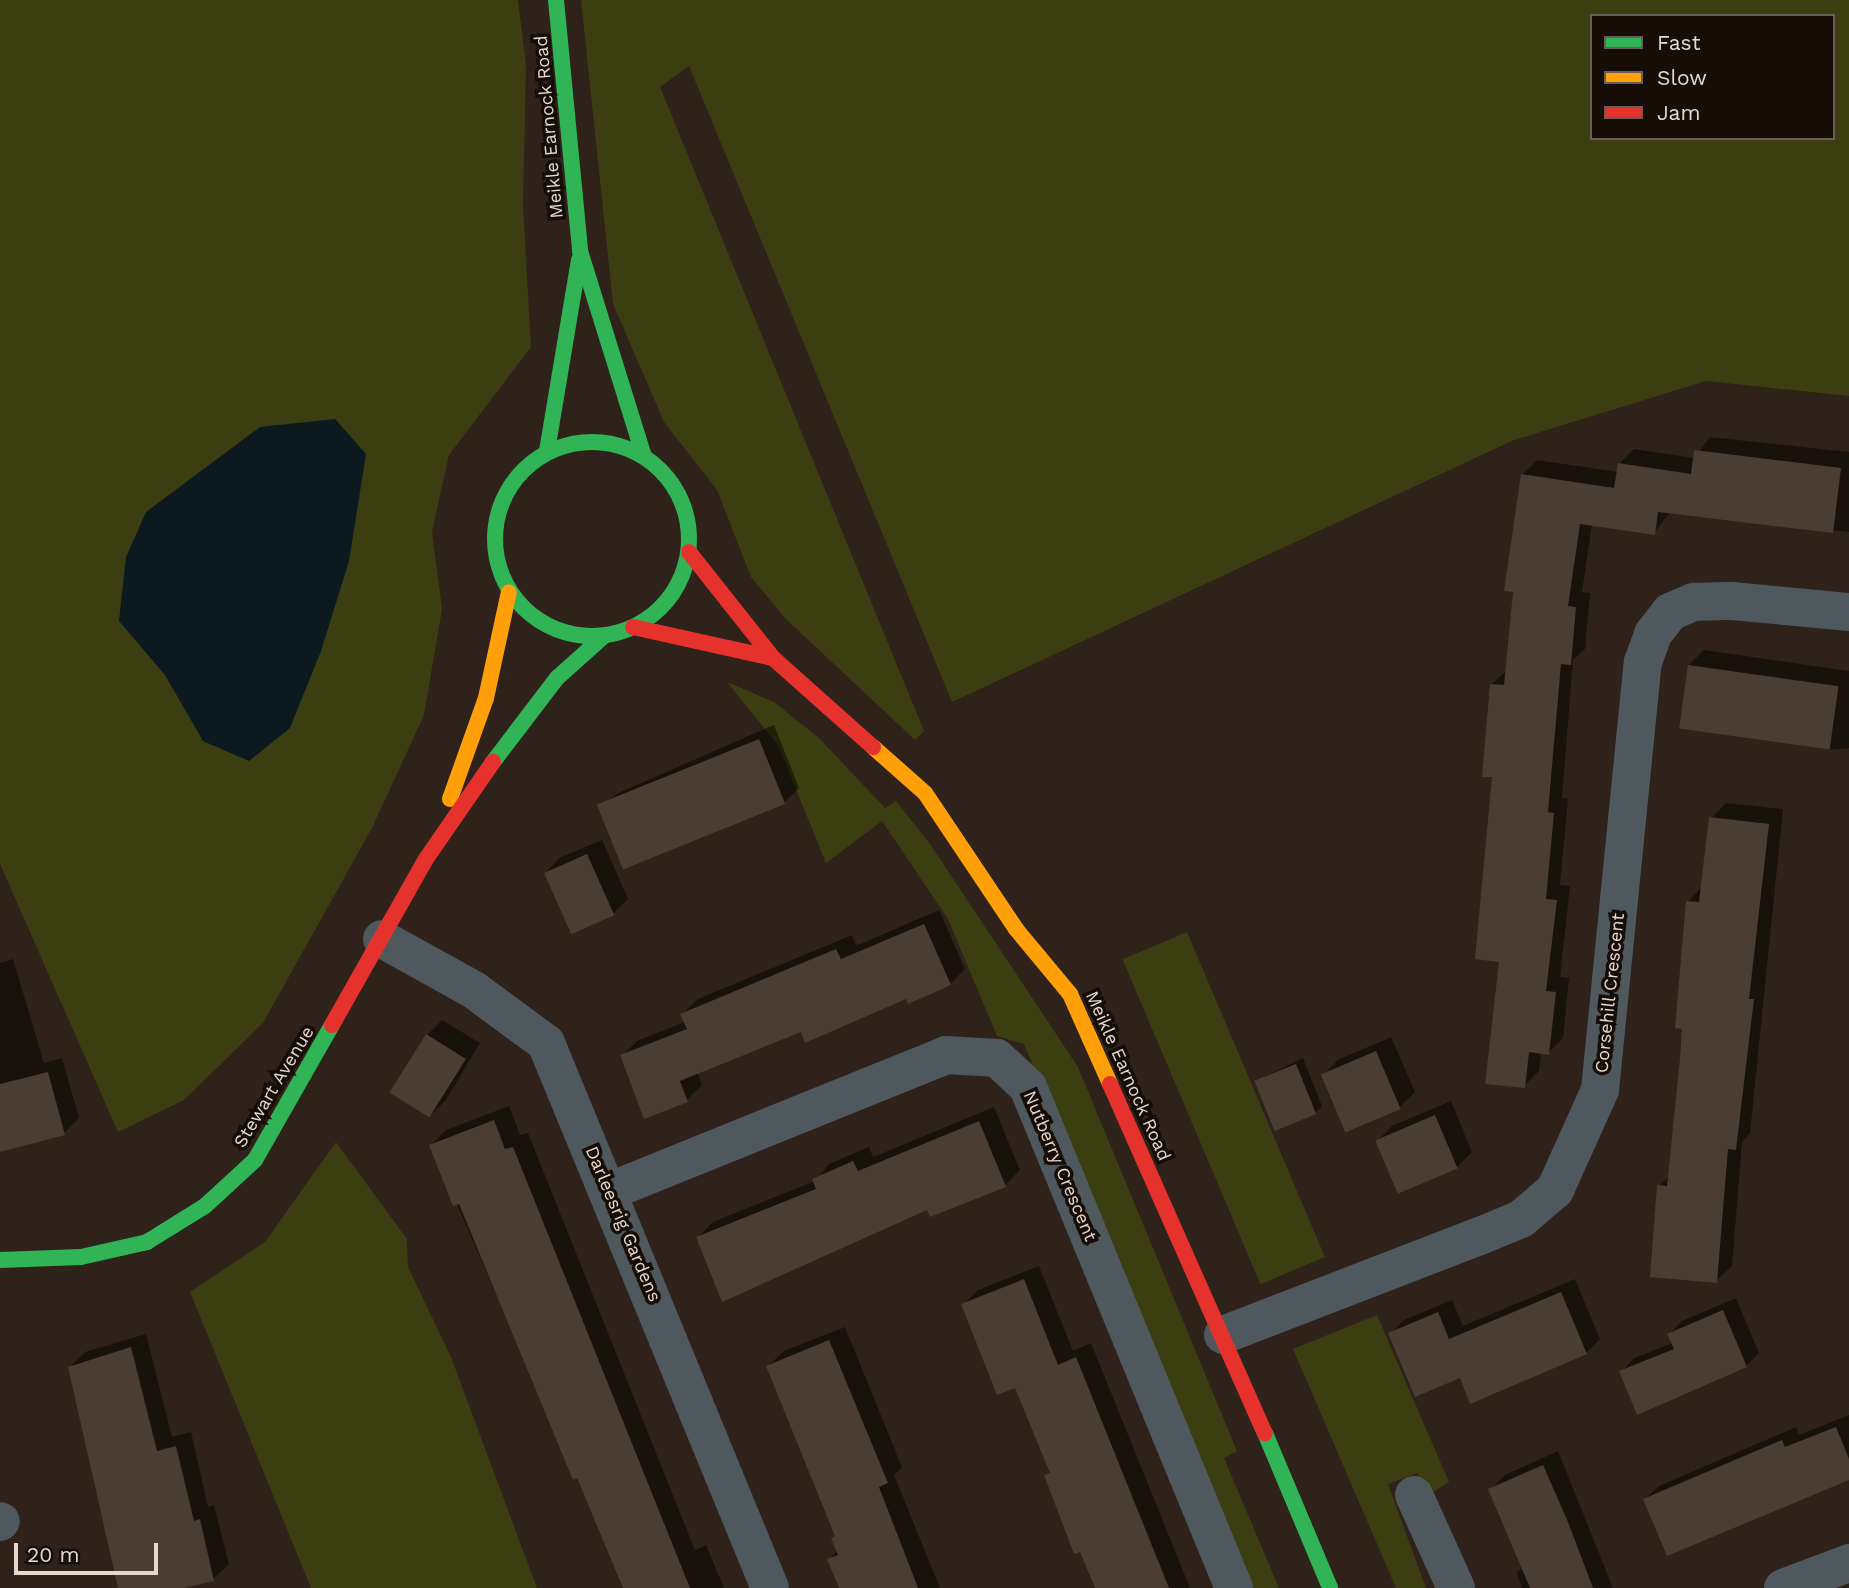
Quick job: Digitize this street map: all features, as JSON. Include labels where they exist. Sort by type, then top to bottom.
[{"type":"street","name":"Meikle Earnock Road","points":[[556,0],[580,251],[644,456]]},
{"type":"street","name":"Meikle Earnock Road","points":[[547,451],[580,251]]},
{"type":"street","points":[[579,442],[613,443],[644,456],[677,492],[687,515],[689,552],[680,583],[660,609],[634,627],[604,636],[573,635],[537,620],[509,592],[494,540],[498,513],[508,488],[525,467],[547,451],[579,442]]},
{"type":"street","name":"Meikle Earnock Road","points":[[689,552],[773,658],[925,793],[1016,929],[1070,994],[1223,1335],[1330,1588]]},
{"type":"street","name":"Stewart Avenue","points":[[426,859],[486,698],[509,592]]},
{"type":"street","name":"Corsehill Crescent","points":[[1223,1335],[1480,1237],[1521,1219],[1555,1190],[1600,1090],[1643,662],[1653,634],[1670,612],[1693,602],[1732,601],[1849,612]]},
{"type":"street","name":"Meikle Earnock Road","points":[[634,627],[773,658]]},
{"type":"street","name":"Stewart Avenue","points":[[0,1260],[81,1257],[147,1242],[205,1206],[254,1160],[426,859],[517,729],[557,678],[604,636]]},
{"type":"street","name":"Darleesrig Gardens","points":[[382,939],[474,990],[546,1043],[610,1191],[770,1588]]},
{"type":"street","name":"Nutberry Crescent","points":[[610,1191],[946,1055],[997,1058],[1028,1087],[1234,1588]]},
{"type":"street","points":[[1414,1495],[1456,1588]]},
{"type":"street","points":[[1783,1588],[1849,1563]]},
{"type":"green space","points":[[0,0],[518,0],[526,64],[523,205],[531,347],[449,455],[432,532],[442,609],[424,715],[372,828],[263,1023],[184,1100],[118,1132],[0,864]]},
{"type":"green space","points":[[581,0],[1849,0],[1849,396],[1706,381],[1514,440],[952,702],[689,66],[660,87],[924,731],[915,740],[786,619],[751,577],[717,490],[664,422],[613,304]]},
{"type":"green space","points":[[727,682],[774,702],[819,738],[885,808],[896,801],[930,844],[1078,1067],[1237,1451],[1224,1458],[1279,1588],[1251,1588],[1024,1044],[997,1036],[948,919],[882,821],[826,863],[778,745]]},
{"type":"green space","points":[[1187,932],[1325,1257],[1260,1284],[1123,959]]},
{"type":"green space","points":[[336,1142],[407,1239],[408,1267],[451,1357],[537,1588],[311,1588],[190,1292],[265,1242]]},
{"type":"green space","points":[[1377,1315],[1449,1482],[1430,1494],[1417,1473],[1388,1484],[1426,1588],[1396,1588],[1293,1349]]},
{"type":"shaded area","points":[[335,419],[366,454],[349,561],[321,651],[290,728],[249,761],[203,741],[165,675],[119,621],[126,557],[146,512],[260,427]]},
{"type":"building","points":[[1694,450],[1841,468],[1833,533],[1658,512],[1655,535],[1580,524],[1568,606],[1576,607],[1571,665],[1561,664],[1548,812],[1554,813],[1546,899],[1557,900],[1546,991],[1556,992],[1549,1055],[1529,1052],[1525,1088],[1485,1084],[1499,962],[1475,959],[1492,777],[1482,777],[1490,684],[1504,685],[1513,592],[1504,591],[1521,474],[1614,488],[1618,463],[1691,474]]},
{"type":"building","points":[[1688,665],[1839,686],[1830,750],[1679,728]]},
{"type":"building","points":[[759,739],[785,804],[623,869],[597,805]]},
{"type":"building","points":[[1709,817],[1769,824],[1749,999],[1754,999],[1736,1150],[1728,1149],[1717,1283],[1650,1277],[1657,1185],[1667,1186],[1680,1059],[1682,1029],[1675,1028],[1686,901],[1699,902]]},
{"type":"building","points":[[587,854],[614,915],[571,934],[544,873]]},
{"type":"building","points":[[924,924],[951,985],[908,1004],[906,999],[805,1043],[801,1032],[680,1081],[688,1102],[644,1119],[620,1055],[687,1029],[680,1014],[836,949],[841,959]]},
{"type":"building","points":[[426,1034],[466,1059],[429,1117],[389,1093]]},
{"type":"building","points":[[1376,1051],[1401,1109],[1345,1132],[1321,1074]]},
{"type":"building","points":[[1296,1064],[1316,1114],[1275,1131],[1254,1081]]},
{"type":"building","points":[[48,1072],[65,1135],[0,1152],[0,1084]]},
{"type":"building","points":[[1435,1115],[1458,1168],[1398,1194],[1375,1140]]},
{"type":"building","points":[[494,1120],[505,1149],[513,1147],[690,1588],[623,1588],[577,1478],[573,1480],[459,1204],[453,1206],[429,1145]]},
{"type":"building","points":[[979,1121],[1006,1187],[930,1217],[927,1210],[722,1302],[696,1237],[816,1189],[812,1179],[853,1161],[858,1171]]},
{"type":"building","points":[[1024,1279],[1058,1365],[1076,1357],[1169,1588],[1095,1588],[1080,1552],[1074,1554],[1044,1475],[1050,1473],[1015,1388],[997,1395],[961,1304]]},
{"type":"building","points":[[1561,1292],[1587,1354],[1470,1404],[1460,1378],[1415,1397],[1388,1333],[1438,1312],[1449,1339]]},
{"type":"building","points":[[1723,1310],[1747,1367],[1637,1415],[1619,1371],[1674,1349],[1667,1334]]},
{"type":"building","points":[[829,1340],[888,1483],[879,1487],[918,1588],[839,1588],[827,1559],[838,1555],[831,1538],[835,1536],[766,1366]]},
{"type":"building","points":[[131,1347],[157,1451],[176,1446],[194,1521],[200,1519],[214,1581],[184,1588],[118,1588],[68,1367]]},
{"type":"building","points":[[1836,1427],[1849,1459],[1849,1480],[1667,1556],[1643,1499],[1782,1440],[1785,1447]]},
{"type":"building","points":[[1543,1465],[1593,1588],[1530,1588],[1488,1489]]},
{"type":"traffic: fast","points":[[556,0],[580,251],[644,456]]},
{"type":"traffic: fast","points":[[547,451],[579,260]]},
{"type":"traffic: fast","points":[[592,442],[629,449],[661,470],[682,502],[689,539],[682,576],[661,608],[629,629],[592,636],[555,629],[523,608],[502,576],[495,539],[502,502],[523,470],[555,449],[592,442]]},
{"type":"traffic: fast","points":[[493,762],[557,678],[604,636]]},
{"type":"traffic: fast","points":[[0,1260],[81,1257],[147,1242],[205,1206],[255,1160],[332,1025]]},
{"type":"traffic: fast","points":[[1265,1433],[1330,1588]]},
{"type":"traffic: slow","points":[[450,799],[486,698],[509,592]]},
{"type":"traffic: slow","points":[[873,747],[925,793],[1016,929],[1070,994],[1110,1084]]},
{"type":"traffic: jam","points":[[689,552],[773,658],[873,747]]},
{"type":"traffic: jam","points":[[633,627],[773,658]]},
{"type":"traffic: jam","points":[[332,1025],[426,859],[493,762]]},
{"type":"traffic: jam","points":[[1110,1084],[1265,1433]]}]
